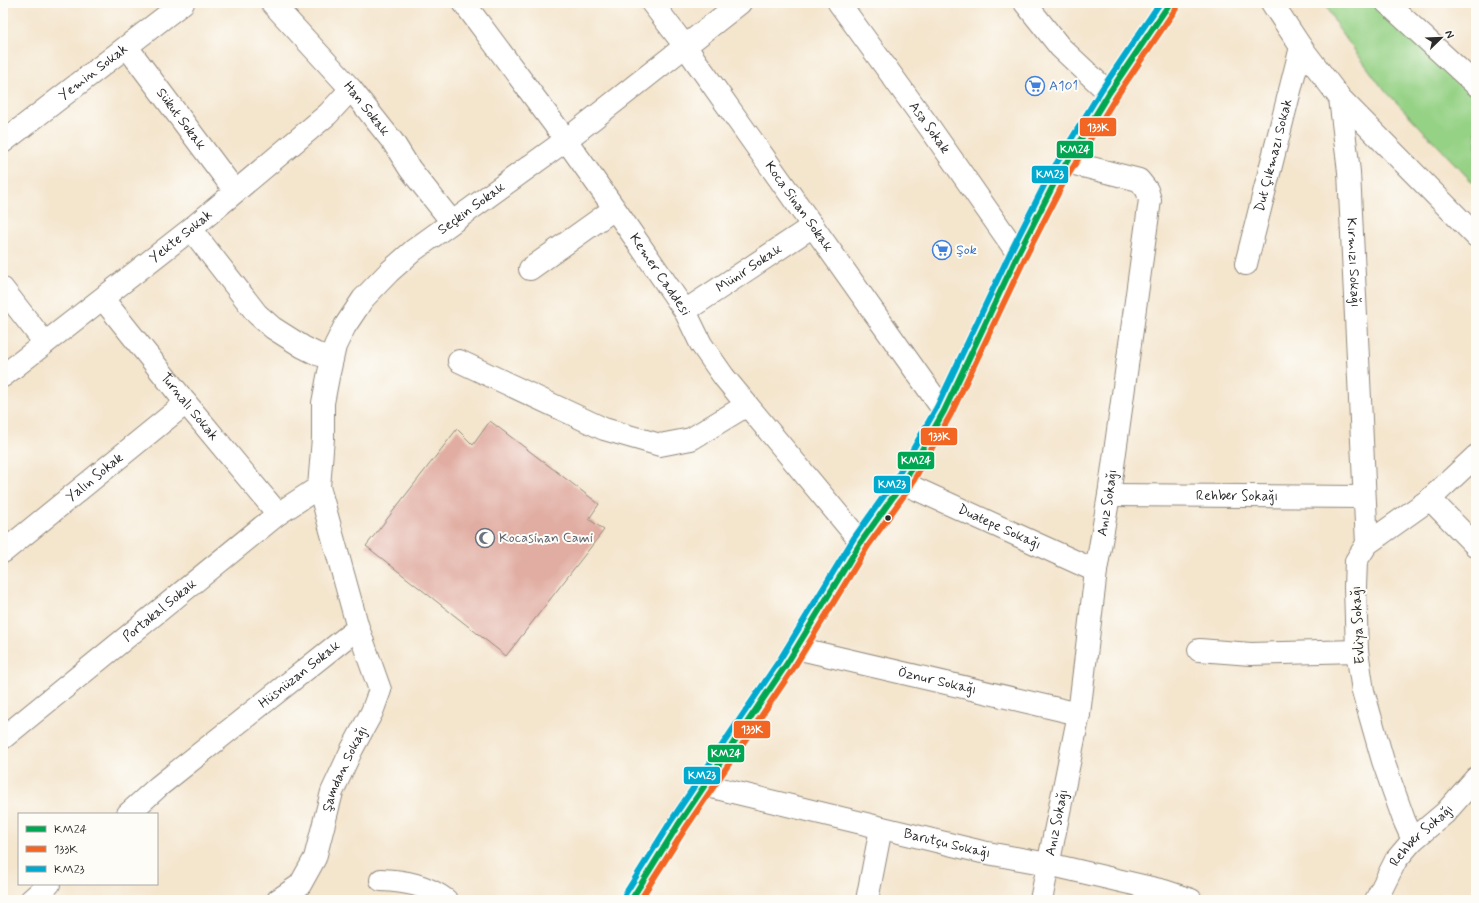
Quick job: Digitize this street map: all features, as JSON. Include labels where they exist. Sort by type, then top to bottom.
[{"type":"street","name":"Yemin Sokak","points":[[3,142],[183,3]]},
{"type":"street","name":"Han Sokak","points":[[272,3],[351,89],[393,142],[410,169],[452,222]]},
{"type":"street","name":"Kemer Caddesi","points":[[464,3],[566,140],[685,311],[701,344],[712,362],[861,542]]},
{"type":"street","name":"Koca Sinan Sokak","points":[[652,3],[685,46],[944,411]]},
{"type":"street","name":"Seçkin Sokak","points":[[319,487],[324,438],[323,403],[332,358],[335,346],[345,326],[363,298],[414,250],[566,140],[740,3]]},
{"type":"street","name":"Asa Sokak","points":[[839,3],[930,128],[1018,254]]},
{"type":"street","points":[[1025,3],[1060,47],[1108,93]]},
{"type":"street","points":[[631,900],[704,785],[796,648],[861,542],[903,483],[944,411],[1018,254],[1067,162],[1108,93],[1170,3]]},
{"type":"street","points":[[1272,3],[1301,47],[1340,98],[1476,236]]},
{"type":"street","points":[[1387,3],[1476,85]]},
{"type":"street","name":"Sükut Sokak","points":[[127,47],[235,191]]},
{"type":"street","name":"Dut Çıkmazı Sokak","points":[[1246,264],[1301,47]]},
{"type":"street","name":"Yekte Sokak","points":[[3,376],[191,229],[328,114],[351,89]]},
{"type":"street","name":"Kırmızı Sokağı","points":[[1340,98],[1349,172],[1367,544]]},
{"type":"street","name":"Anız Sokağı","points":[[1042,900],[1079,714],[1096,571],[1109,495],[1150,200],[1147,190],[1139,180],[1067,162]]},
{"type":"street","points":[[530,269],[614,209]]},
{"type":"street","name":"Münir Sokak","points":[[685,311],[812,226]]},
{"type":"street","points":[[191,229],[257,314],[273,328],[303,347],[317,354],[332,358]]},
{"type":"street","points":[[3,289],[45,343]]},
{"type":"street","name":"Turnalı Sokak","points":[[103,299],[186,403],[278,514]]},
{"type":"street","points":[[459,361],[604,429],[660,445],[691,439],[747,405]]},
{"type":"street","name":"Yalın Sokak","points":[[3,552],[186,403]]},
{"type":"street","name":"Evliya Sokağı","points":[[1413,840],[1404,820],[1383,761],[1363,691],[1358,650],[1355,587],[1356,562],[1367,544],[1430,499],[1476,456]]},
{"type":"street","name":"Duatepe Sokağı","points":[[903,483],[1096,571]]},
{"type":"street","points":[[319,487],[358,628]]},
{"type":"street","name":"Portakal Sokak","points":[[3,738],[278,514],[319,487]]},
{"type":"street","name":"Rehber Sokağı","points":[[1109,495],[1364,497]]},
{"type":"street","points":[[1430,499],[1476,546]]},
{"type":"street","name":"Hüsnüzan Sokak","points":[[129,813],[159,786],[358,628]]},
{"type":"street","name":"Şamdan Sokağı","points":[[278,900],[300,885],[315,858],[332,792],[352,749],[372,712],[380,690],[358,628]]},
{"type":"street","name":"Öznur Sokağı","points":[[796,648],[1079,714]]},
{"type":"street","points":[[1199,650],[1251,654],[1358,650]]},
{"type":"street","name":"Rehber Sokağı","points":[[1376,900],[1396,860],[1413,840],[1445,813],[1476,778]]},
{"type":"street","name":"Barutçu Sokağı","points":[[704,785],[982,852],[1048,864],[1164,890],[1191,900]]},
{"type":"street","points":[[867,900],[881,828]]},
{"type":"street","points":[[381,880],[398,880],[415,884],[430,889],[446,900]]},
{"type":"street","points":[[31,900],[48,885]]},
{"type":"green space","points":[[1325,3],[1370,3],[1384,11],[1476,94],[1476,186],[1381,86],[1338,28]]},
{"type":"building","name":"Kocasinan Cami","points":[[490,421],[599,504],[589,519],[604,530],[506,656],[366,546],[457,429],[473,445]]},
{"type":"transit line","name":"KM23","points":[[624,896],[671,821],[779,661],[854,538],[896,479],[937,407],[1011,251],[1050,174],[1102,89],[1160,3]]},
{"type":"transit line","name":"KM24","points":[[631,900],[678,825],[786,665],[861,542],[903,483],[944,411],[1018,254],[1057,178],[1109,93],[1170,3]]},
{"type":"transit line","name":"133K","points":[[640,900],[685,829],[793,669],[868,546],[910,487],[951,414],[1025,258],[1064,182],[1116,97],[1177,7]]},
{"type":"place","name":"A101","points":[[1035,86]]},
{"type":"place","name":"Şok","points":[[942,250]]},
{"type":"place","name":"Kocasinan Cami","points":[[485,538]]}]
